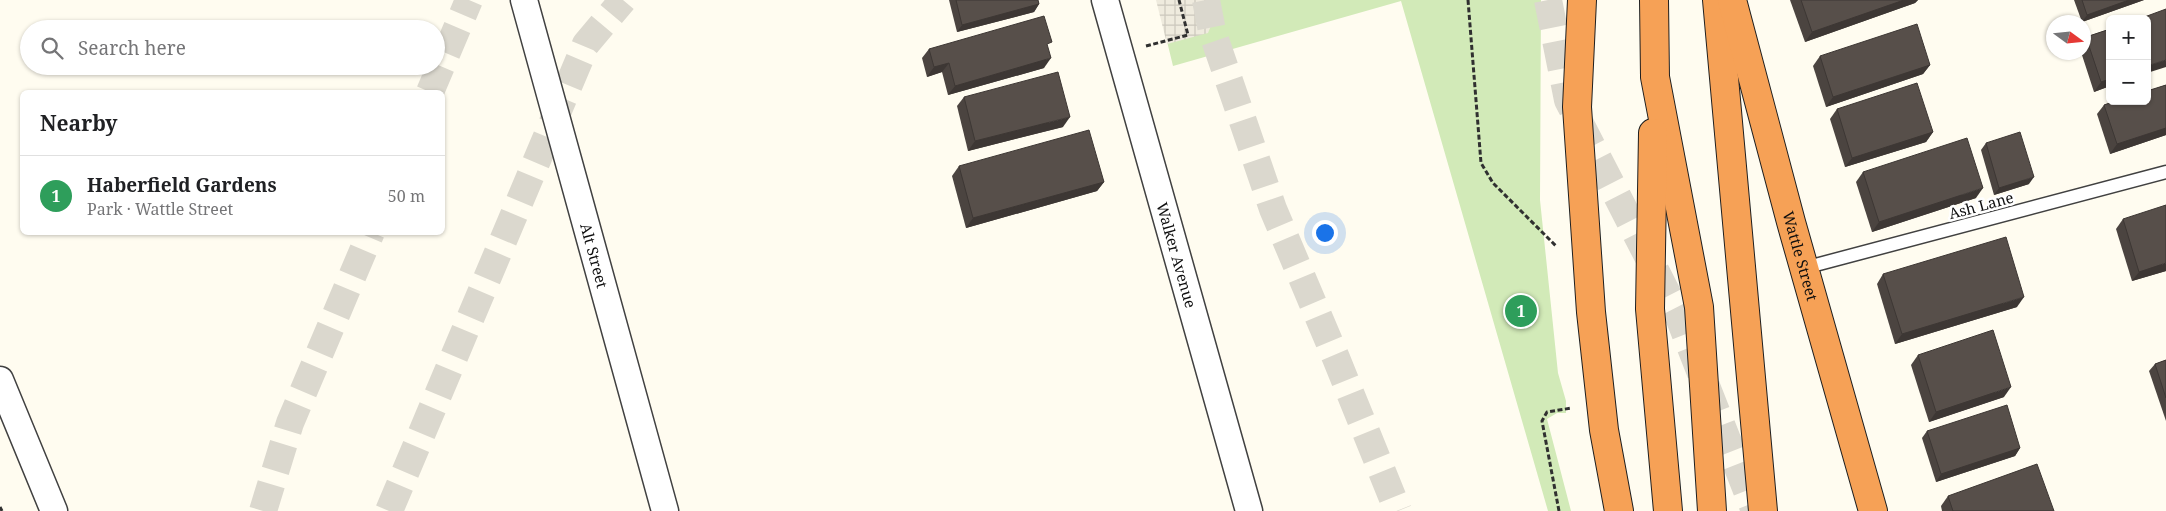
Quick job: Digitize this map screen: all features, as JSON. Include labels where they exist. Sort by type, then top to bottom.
[{"type":"highway","points":[[1582,0],[1577,106],[1590,312],[1604,430],[1619,511]]},
{"type":"highway","points":[[1654,0],[1650,309],[1668,511]]},
{"type":"highway","points":[[1716,0],[1763,511]]},
{"type":"highway","name":"Wattle Street","points":[[1732,0],[1804,268],[1873,511]]},
{"type":"highway","points":[[1654,77],[1699,307],[1712,511]]},
{"type":"street","name":"Alt Street","points":[[524,0],[665,511]]},
{"type":"street","name":"Walker Avenue","points":[[1105,0],[1249,511]]},
{"type":"street","points":[[0,380],[54,511]]},
{"type":"lane","name":"Ash Lane","points":[[1804,268],[2166,172]]},
{"type":"path","points":[[1120,53],[1188,35],[1179,0]]},
{"type":"path","points":[[1468,0],[1481,163],[1493,183],[1562,252]]},
{"type":"path","points":[[1559,511],[1542,431],[1542,421],[1547,412],[1556,408],[1580,407]]},
{"type":"path","points":[[0,507],[2,511]]},
{"type":"green space","points":[[1157,0],[1541,0],[1540,200],[1558,373],[1566,401],[1566,413],[1557,413],[1547,419],[1571,511],[1548,511],[1401,1],[1173,66]]},
{"type":"shaded area","points":[[1156,0],[1206,0],[1212,23],[1208,33],[1167,44]]},
{"type":"building","points":[[956,0],[1038,0],[1039,4],[962,25]]},
{"type":"building","points":[[1801,0],[1904,0],[1812,32]]},
{"type":"building","points":[[2082,0],[2129,0],[2087,15]]},
{"type":"building","points":[[2166,9],[2166,60],[2151,65],[2151,15]]},
{"type":"building","points":[[1044,16],[1052,42],[1047,44],[1051,58],[955,86],[949,63],[934,67],[929,49]]},
{"type":"building","points":[[1917,24],[1930,65],[1833,97],[1820,56]]},
{"type":"building","points":[[2106,30],[2106,80],[2101,82],[2091,52],[2091,35]]},
{"type":"building","points":[[1058,72],[1070,117],[975,141],[964,97]]},
{"type":"building","points":[[1917,83],[1933,132],[1852,158],[1837,109]]},
{"type":"building","points":[[2166,85],[2166,128],[2117,144],[2104,105],[2151,105],[2151,90]]},
{"type":"building","points":[[1089,130],[1104,182],[973,218],[959,166]]},
{"type":"building","points":[[2020,132],[2034,177],[1999,188],[1986,143]]},
{"type":"building","points":[[1967,138],[1983,188],[1879,222],[1863,172]]},
{"type":"building","points":[[2166,205],[2166,263],[2139,272],[2123,219]]},
{"type":"building","points":[[2006,237],[2024,297],[1902,334],[1883,274]]},
{"type":"building","points":[[1993,330],[2011,387],[1936,412],[1918,355]]},
{"type":"building","points":[[2166,360],[2166,398],[2155,364]]},
{"type":"building","points":[[2007,405],[2020,448],[1941,474],[1927,431]]},
{"type":"building","points":[[2037,464],[2054,511],[1953,511],[1948,496]]},
{"type":"tunnel","points":[[445,57],[469,0]]},
{"type":"tunnel","points":[[389,511],[586,44],[623,0]]},
{"type":"tunnel","points":[[1206,0],[1212,31],[1273,209],[1398,511]]},
{"type":"tunnel","points":[[1548,0],[1568,100],[1679,317],[1755,511]]},
{"type":"tunnel","points":[[431,90],[437,75]]},
{"type":"tunnel","points":[[263,511],[290,423],[370,235]]},
{"type":"place","name":"Haberfield Gardens","points":[[1521,311]]}]
